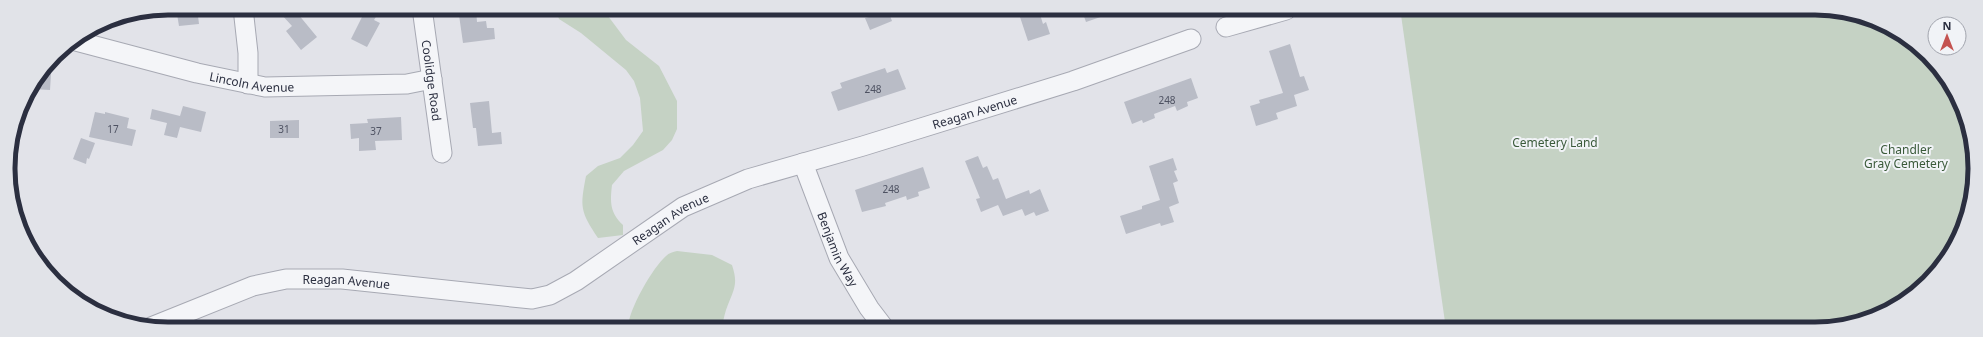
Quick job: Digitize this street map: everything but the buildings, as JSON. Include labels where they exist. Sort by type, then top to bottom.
[{"type":"street","points":[[244,15],[248,53],[248,84]]},
{"type":"street","name":"Coolidge Road","points":[[423,15],[442,153]]},
{"type":"street","points":[[1226,27],[1268,15]]},
{"type":"street","name":"Reagan Avenue","points":[[163,322],[253,286],[286,279],[342,279],[532,299],[550,295],[576,281],[683,208],[748,179],[863,146],[1073,81],[1191,39]]},
{"type":"street","name":"Lincoln Avenue","points":[[81,42],[265,87],[407,84],[432,79]]},
{"type":"street","name":"Benjamin Way","points":[[803,163],[839,258],[869,308],[880,322]]},
{"type":"green space","points":[[558,15],[607,15],[626,40],[659,66],[677,101],[677,129],[672,140],[663,150],[624,171],[612,185],[611,197],[613,212],[623,225],[623,235],[598,238],[585,215],[582,202],[586,176],[598,166],[620,158],[633,145],[643,131],[640,98],[634,81],[626,70],[581,33],[559,19]]},
{"type":"green space","name":"Cemetery Land","points":[[1401,15],[1835,16],[1864,23],[1882,31],[1900,41],[1916,53],[1930,67],[1942,83],[1960,119],[1967,148],[1968,179],[1963,208],[1952,236],[1942,254],[1930,270],[1916,284],[1900,296],[1864,314],[1825,322],[1445,322]]},
{"type":"green space","points":[[677,251],[712,255],[732,265],[735,283],[723,322],[629,322],[636,301],[648,279],[654,270],[670,253]]},
{"type":"park label","name":"Chandler Gray Cemetery","points":[[1906,156]]}]
